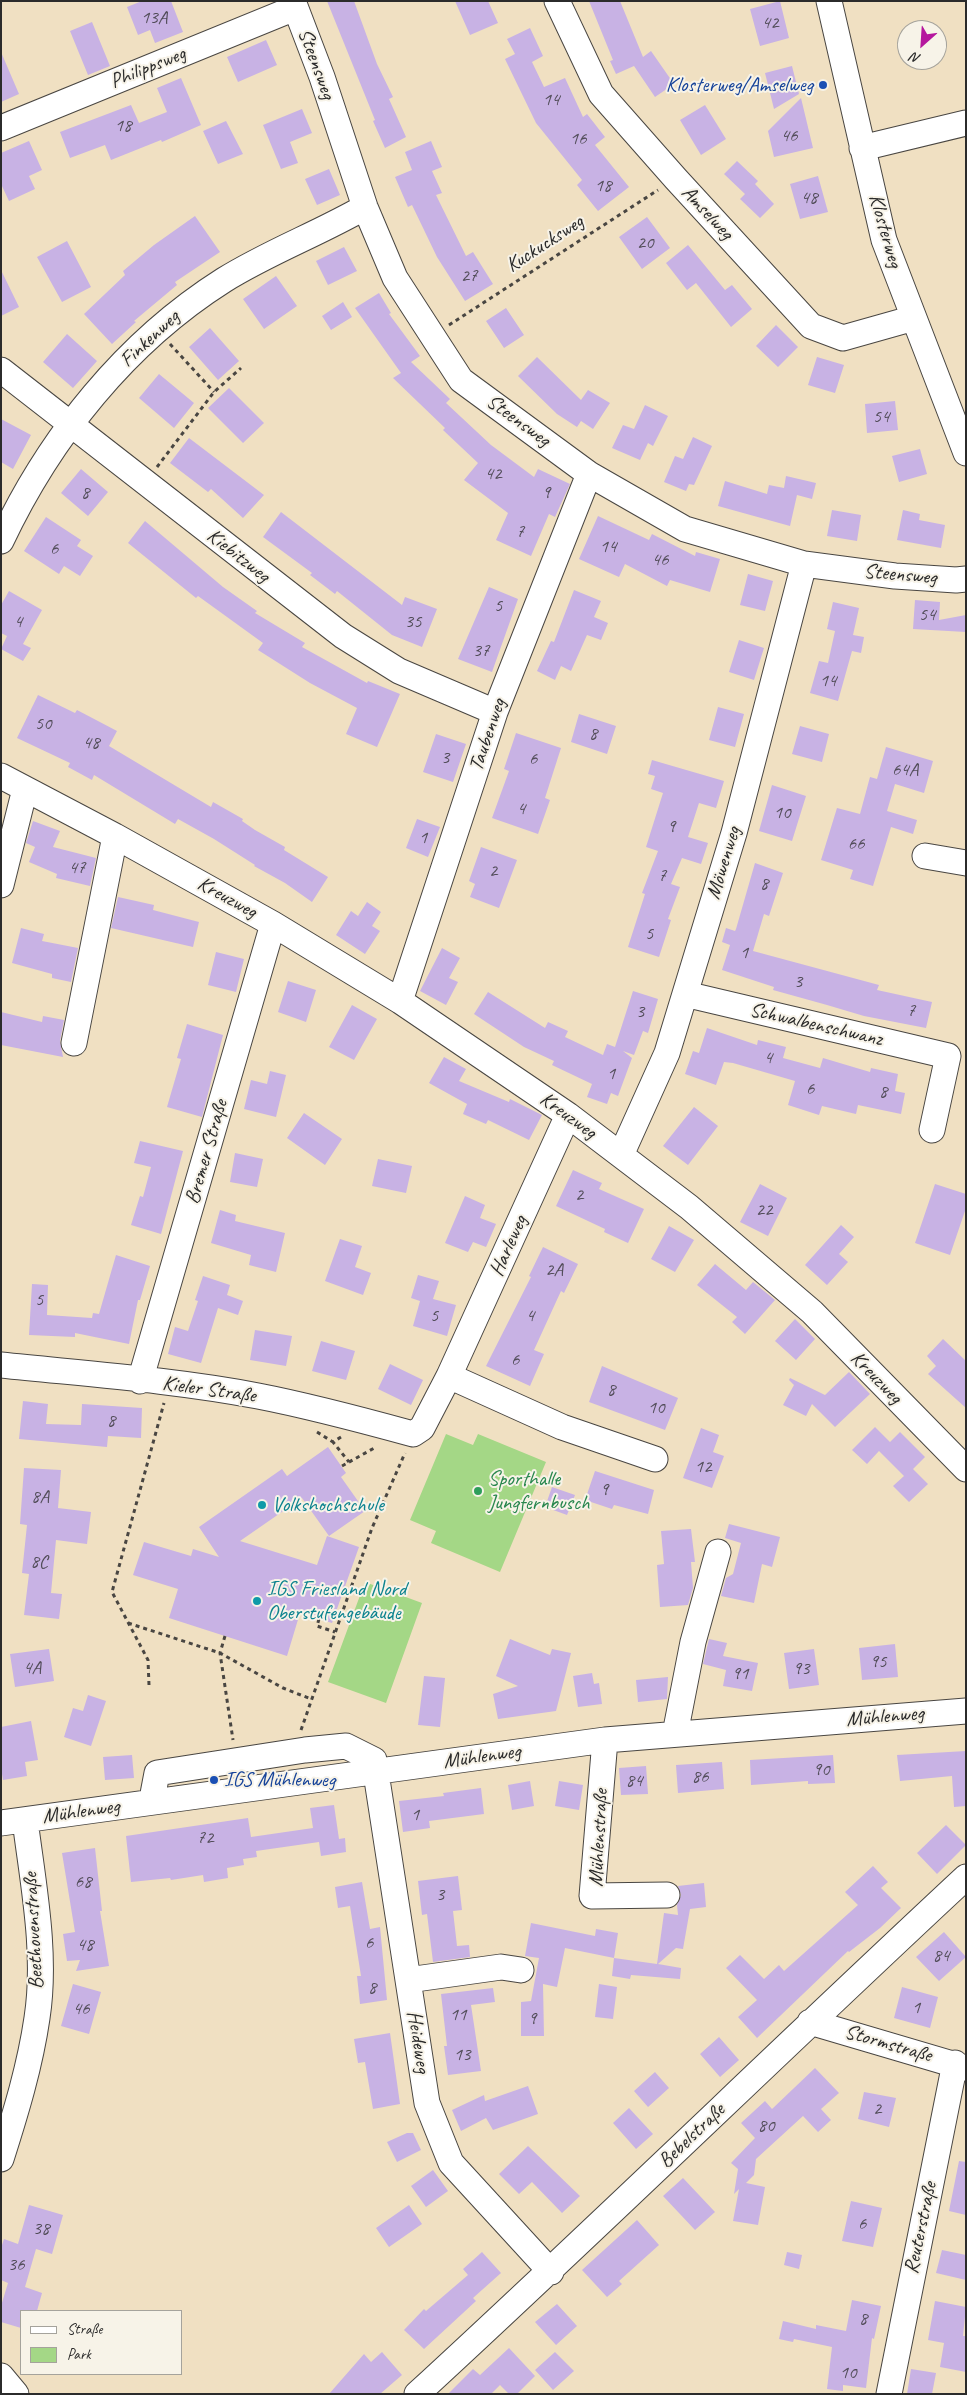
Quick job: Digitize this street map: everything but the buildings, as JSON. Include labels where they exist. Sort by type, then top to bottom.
[{"type":"street","name":"Amselweg","points":[[557,1],[601,94],[810,326],[843,338],[914,318]]},
{"type":"street","name":"Klosterweg","points":[[829,1],[884,240],[966,453]]},
{"type":"street","name":"Philippsweg","points":[[1,128],[294,4]]},
{"type":"street","name":"Steensweg","points":[[294,4],[322,77],[365,207],[395,278],[462,380],[589,474],[685,529],[804,564],[896,576],[956,580],[966,578]]},
{"type":"street","points":[[862,148],[966,123]]},
{"type":"street","name":"Finkenweg","points":[[1,542],[16,510],[70,423],[146,339],[186,306],[231,276],[277,249],[330,227],[365,207]]},
{"type":"street","name":"Kiebitzweg","points":[[1,370],[343,636],[399,670],[495,712]]},
{"type":"street","name":"Taubenweg","points":[[400,1001],[495,712],[589,474]]},
{"type":"street","name":"Möwenweg","points":[[621,1155],[667,1053],[734,833],[804,564]]},
{"type":"street","name":"Kreuzweg","points":[[1,776],[116,836],[273,924],[400,1001],[568,1115],[689,1208],[812,1312],[966,1469]]},
{"type":"street","points":[[1,885],[25,789]]},
{"type":"street","points":[[74,1043],[116,836]]},
{"type":"street","points":[[925,856],[966,863]]},
{"type":"street","name":"Bremer Straße","points":[[140,1381],[273,924]]},
{"type":"street","name":"Schwalbenschwanz","points":[[685,994],[957,1057],[932,1130]]},
{"type":"street","name":"Harleweg","points":[[413,1434],[422,1428],[449,1376],[568,1115]]},
{"type":"street","name":"Kieler Straße","points":[[1,1365],[257,1396],[339,1414],[413,1434]]},
{"type":"street","points":[[449,1376],[562,1428],[655,1459]]},
{"type":"street","points":[[675,1734],[693,1642],[718,1552]]},
{"type":"street","name":"Mühlenweg","points":[[13,1821],[605,1740],[966,1711]]},
{"type":"street","name":"Mühlenstraße","points":[[605,1740],[592,1896],[667,1895]]},
{"type":"street","points":[[154,1801],[153,1794],[158,1773],[305,1750],[346,1746],[374,1760],[377,1771]]},
{"type":"street","name":"Heideweg","points":[[377,1771],[427,2103],[451,2163],[551,2272]]},
{"type":"street","name":"Beethovenstraße","points":[[1,2159],[22,2093],[38,2017],[40,1952],[13,1821]]},
{"type":"street","name":"Bebelstraße","points":[[417,2394],[551,2272],[810,2022],[966,1877]]},
{"type":"street","points":[[408,1980],[501,1967],[520,1970]]},
{"type":"street","name":"Stormstraße","points":[[810,2022],[960,2066]]},
{"type":"street","name":"Reuterstraße","points":[[889,2394],[960,2066]]},
{"type":"street","points":[[1,2376],[16,2394]]},
{"type":"path","name":"Kuckucksweg","points":[[432,336],[676,179]]},
{"type":"path","points":[[157,330],[214,392]]},
{"type":"path","points":[[144,483],[214,392],[241,368]]},
{"type":"path","points":[[150,1685],[148,1660],[112,1592],[169,1384]]},
{"type":"path","points":[[314,1431],[333,1442]]},
{"type":"path","points":[[305,1750],[301,1728],[311,1698],[372,1528],[413,1434]]},
{"type":"path","points":[[342,1466],[353,1460]]},
{"type":"path","points":[[319,1618],[317,1626],[335,1632]]},
{"type":"path","points":[[128,1623],[220,1653],[282,1688],[311,1698]]},
{"type":"path","points":[[225,1636],[220,1653],[236,1761]]},
{"type":"green space","name":"Sporthalle Jungfernbusch","points":[[446,1434],[473,1445],[478,1434],[546,1462],[500,1572],[431,1543],[436,1531],[410,1520]]},
{"type":"green space","points":[[365,1582],[422,1603],[386,1703],[328,1682]]},
{"type":"place","name":"Klosterweg/Amselweg","points":[[823,85]]},
{"type":"place","name":"Sporthalle Jungfernbusch","points":[[478,1491]]},
{"type":"place","name":"Volkshochschule","points":[[262,1505]]},
{"type":"place","name":"IGS Friesland Nord Oberstufengebäude","points":[[257,1601]]},
{"type":"place","name":"IGS Mühlenweg","points":[[214,1780]]}]
